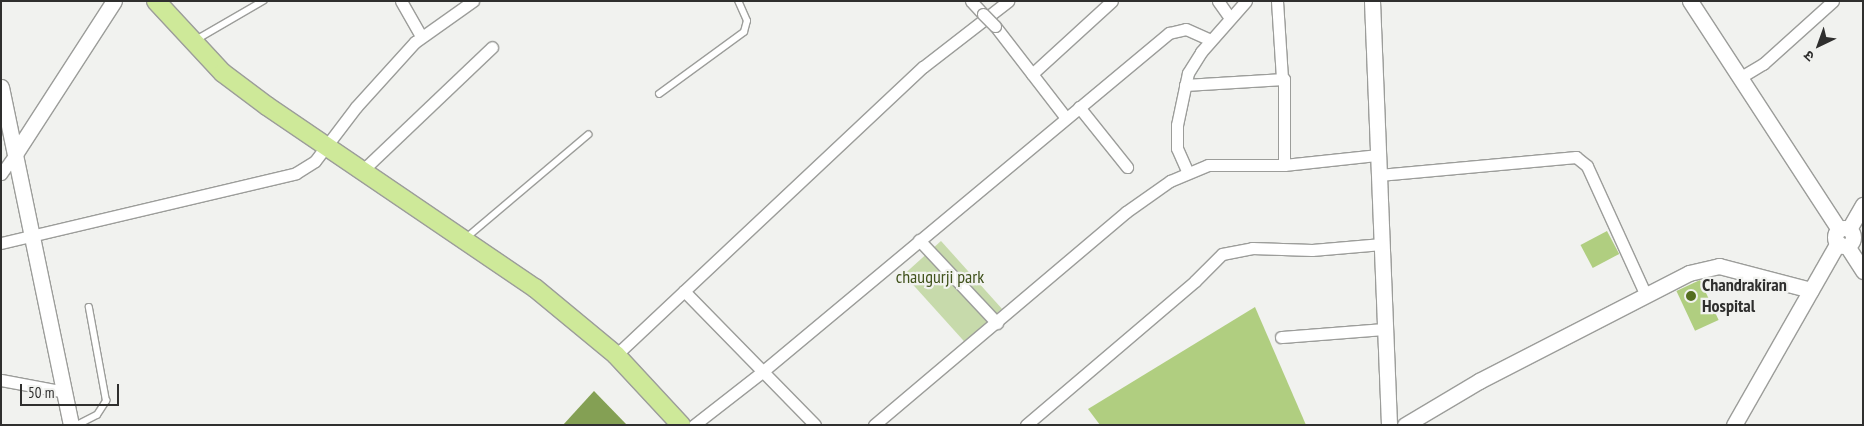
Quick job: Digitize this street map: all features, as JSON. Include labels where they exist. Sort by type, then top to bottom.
[{"type":"main road","points":[[156,1],[192,43],[223,73],[267,106],[535,288],[616,355],[681,425]]},
{"type":"street","points":[[1,174],[114,1]]},
{"type":"street","points":[[400,1],[421,36]]},
{"type":"street","points":[[1,243],[296,172],[315,161],[356,107],[421,36],[473,1]]},
{"type":"street","points":[[971,1],[995,26],[1066,118]]},
{"type":"street","points":[[616,355],[923,67],[1008,1]]},
{"type":"street","points":[[1032,74],[1112,1]]},
{"type":"street","points":[[1218,1],[1230,18]]},
{"type":"street","points":[[1188,173],[1177,148],[1177,125],[1188,73],[1211,40],[1246,1]]},
{"type":"street","points":[[1277,1],[1282,78],[1285,81],[1284,165]]},
{"type":"street","points":[[1372,1],[1389,425]]},
{"type":"street","points":[[1690,1],[1741,77],[1843,237],[1863,272]]},
{"type":"street","points":[[1741,77],[1763,64],[1833,1]]},
{"type":"street","points":[[694,425],[762,372],[1173,30],[1194,30],[1211,40]]},
{"type":"street","points":[[363,170],[492,47]]},
{"type":"street","points":[[1185,84],[1282,78]]},
{"type":"street","points":[[1,87],[71,425]]},
{"type":"street","points":[[1080,107],[1127,167]]},
{"type":"street","points":[[874,425],[997,323],[1126,212],[1170,181],[1208,165],[1284,165],[1378,156]]},
{"type":"street","points":[[1379,175],[1576,157],[1586,166],[1645,293]]},
{"type":"street","points":[[1734,425],[1811,290],[1862,208]]},
{"type":"street","points":[[920,240],[997,323]]},
{"type":"street","points":[[1026,425],[1195,281],[1222,254],[1252,248],[1312,250],[1382,244]]},
{"type":"street","points":[[1405,425],[1479,381],[1645,293],[1689,273],[1719,266],[1811,290]]},
{"type":"street","points":[[684,291],[815,425]]},
{"type":"street","points":[[1280,337],[1385,329]]},
{"type":"street","points":[[1,380],[65,392]]},
{"type":"lane","points":[[192,43],[263,1]]},
{"type":"lane","points":[[659,94],[744,32],[747,21],[738,1]]},
{"type":"lane","points":[[465,240],[588,136]]},
{"type":"lane","points":[[78,425],[97,415],[106,401],[89,308]]},
{"type":"green space","name":"chaugurji park","points":[[941,241],[1002,309],[965,342],[904,274]]},
{"type":"shaded area","points":[[594,391],[627,425],[563,425]]},
{"type":"building","points":[[1607,231],[1619,254],[1593,268],[1581,245]]},
{"type":"building","points":[[1700,280],[1719,320],[1695,331],[1676,291]]},
{"type":"building","points":[[1255,307],[1306,425],[1100,425],[1088,409]]},
{"type":"place","name":"Chandrakiran Hospital","points":[[1691,296]]}]
